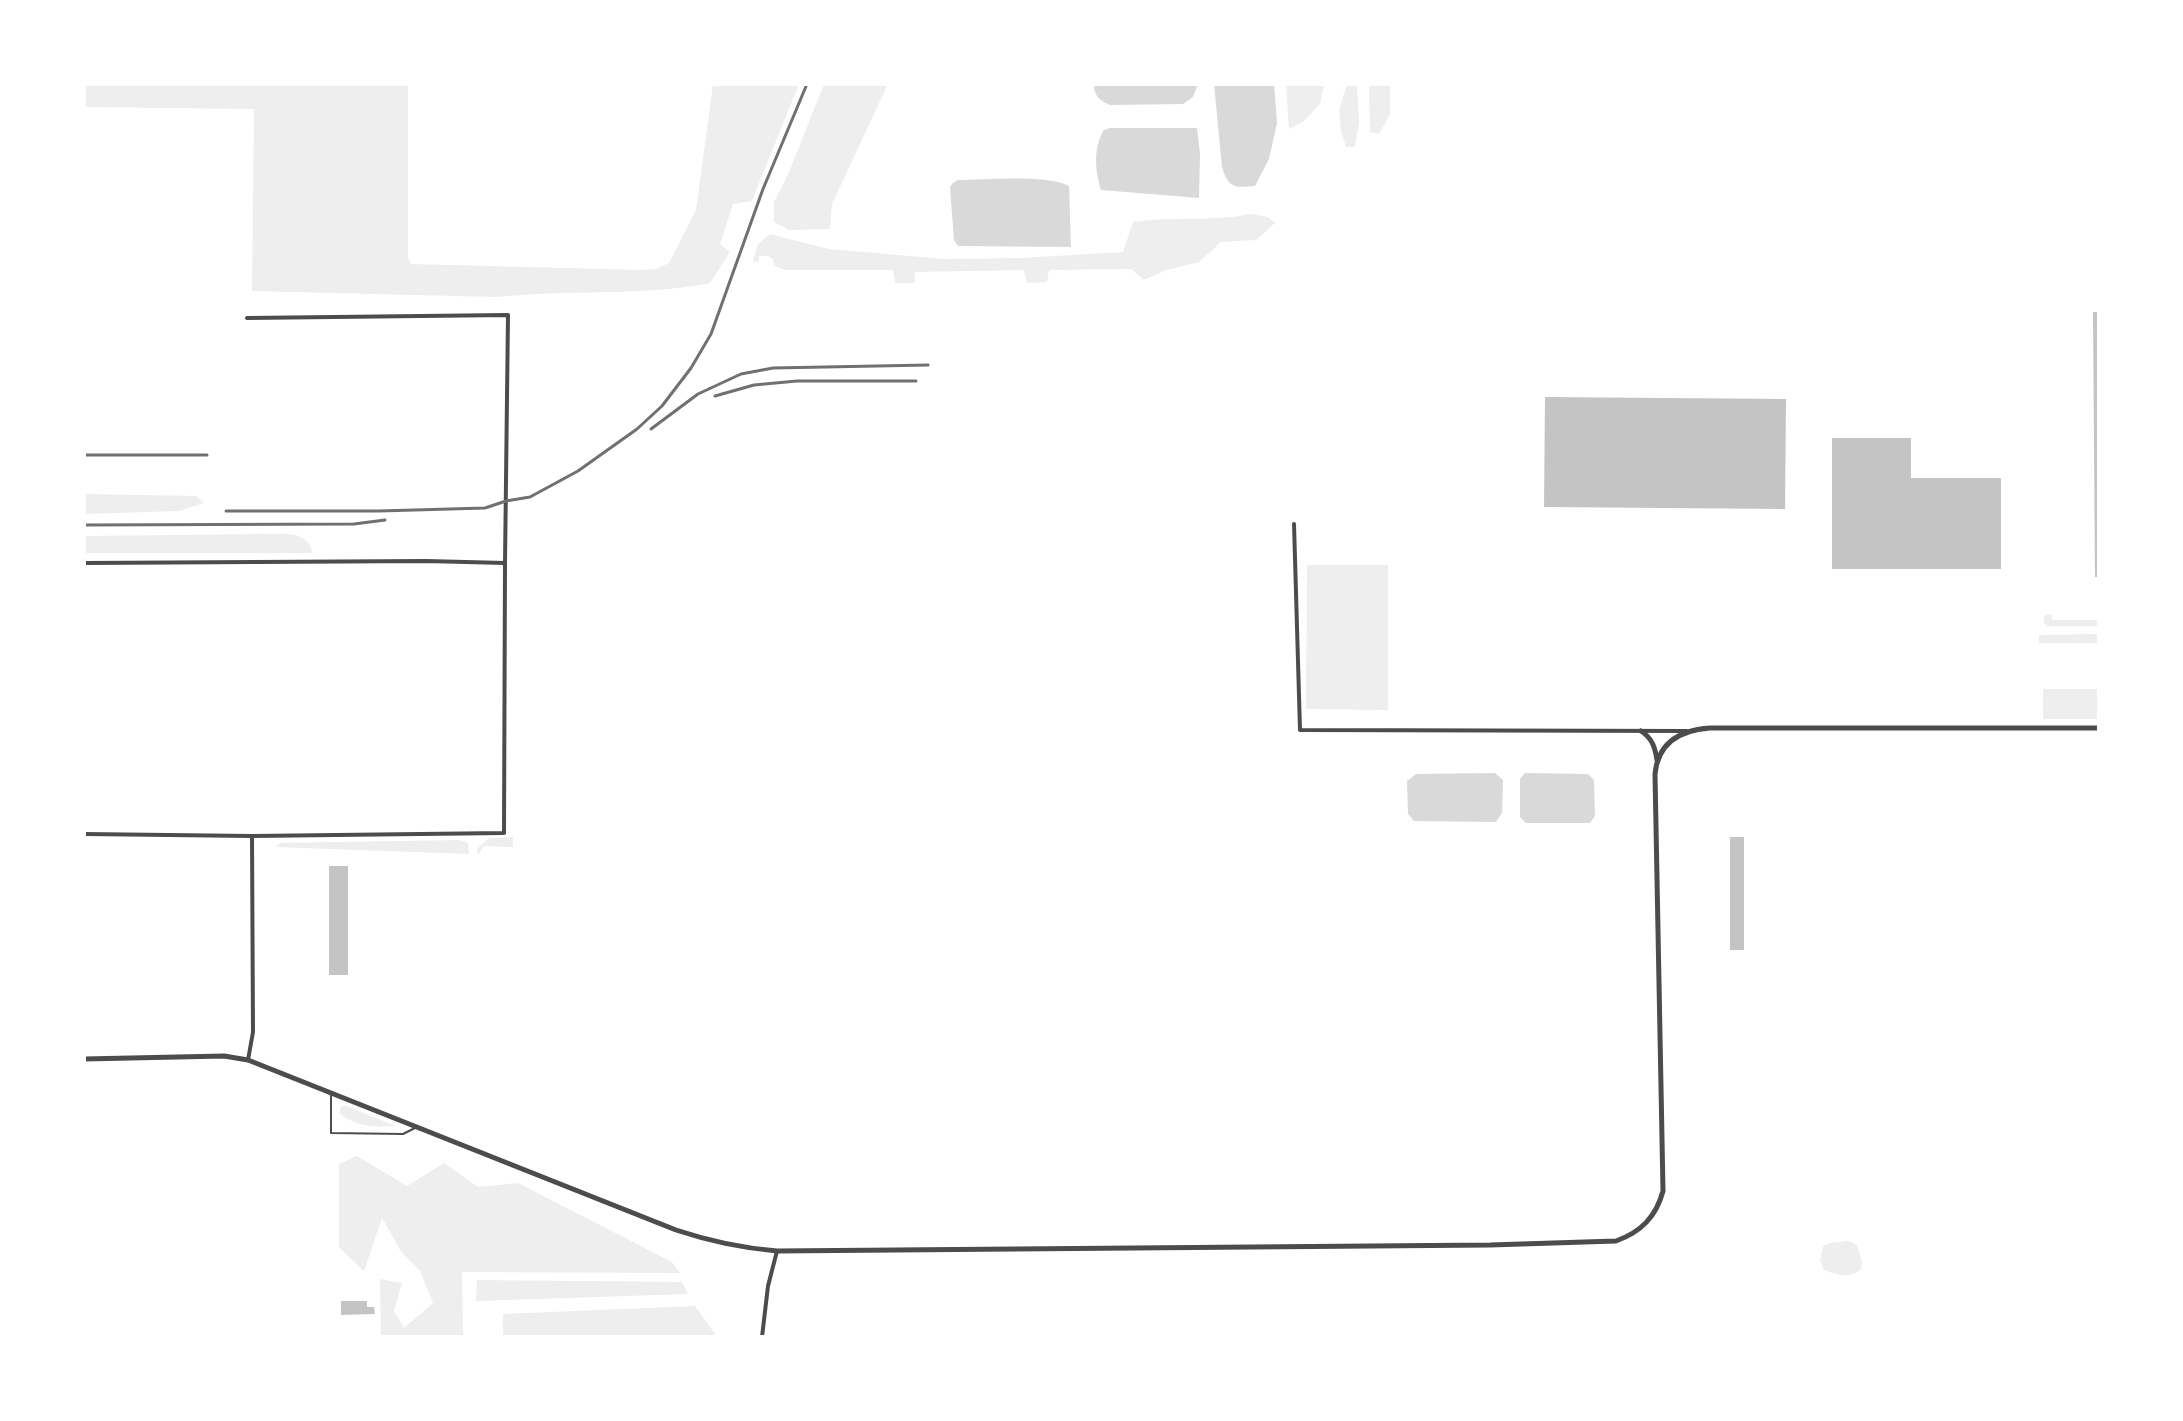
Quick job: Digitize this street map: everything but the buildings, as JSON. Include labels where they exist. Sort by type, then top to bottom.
[{"type":"street","points":[[84,834],[504,833],[508,315],[247,318]]},
{"type":"street","points":[[1294,524],[1300,730],[2099,728]]},
{"type":"street","points":[[84,563],[505,563]]},
{"type":"street","points":[[84,1059],[224,1056],[248,1060],[688,1234],[723,1244],[777,1251],[1602,1242],[1629,1236],[1641,1229],[1654,1215],[1663,1191],[1657,761],[1652,741],[1641,731]]},
{"type":"street","points":[[1657,761],[1669,743],[1679,734],[1689,731]]},
{"type":"street","points":[[248,1060],[253,1032],[252,836]]},
{"type":"street","points":[[762,1337],[768,1286],[777,1251]]},
{"type":"lane","points":[[331,1092],[331,1133],[403,1134],[416,1127]]},
{"type":"shaded area","points":[[84,84],[408,84],[408,257],[411,264],[643,270],[656,269],[669,263],[696,210],[713,84],[799,84],[752,201],[733,204],[720,244],[730,252],[710,283],[657,290],[497,297],[252,291],[254,109],[84,107]]},
{"type":"shaded area","points":[[824,84],[888,84],[832,204],[830,229],[789,230],[774,222],[774,202]]},
{"type":"shaded area","points":[[1094,84],[1198,84],[1193,97],[1183,104],[1110,105],[1098,97]]},
{"type":"shaded area","points":[[1214,84],[1274,84],[1277,123],[1269,159],[1255,186],[1233,185],[1224,174]]},
{"type":"shaded area","points":[[1286,84],[1324,84],[1320,104],[1303,122],[1289,129]]},
{"type":"shaded area","points":[[1347,84],[1357,84],[1359,123],[1355,147],[1346,147],[1341,131],[1339,110]]},
{"type":"shaded area","points":[[1369,84],[1390,85],[1390,114],[1379,134],[1370,132]]},
{"type":"shaded area","points":[[1197,128],[1199,198],[1101,190],[1096,167],[1097,151],[1100,137],[1104,130]]},
{"type":"shaded area","points":[[1031,179],[1069,186],[1071,247],[958,246],[954,240],[950,187],[958,180]]},
{"type":"shaded area","points":[[1251,214],[1268,217],[1275,223],[1256,240],[1221,242],[1199,262],[1166,270],[1144,280],[1131,269],[1049,270],[1047,282],[1027,283],[1024,270],[915,272],[914,283],[895,283],[893,270],[785,270],[774,265],[773,259],[768,256],[759,256],[759,262],[753,261],[758,244],[770,234],[829,249],[944,259],[1123,252],[1133,222]]},
{"type":"shaded area","points":[[84,494],[196,496],[204,503],[179,511],[84,514]]},
{"type":"shaded area","points":[[288,534],[306,540],[313,553],[84,553],[84,536]]},
{"type":"shaded area","points":[[1307,565],[1388,565],[1388,710],[1306,709]]},
{"type":"shaded area","points":[[2051,614],[2052,620],[2099,620],[2099,626],[2048,626],[2044,623],[2044,617]]},
{"type":"shaded area","points":[[2099,634],[2099,643],[2039,643],[2039,635]]},
{"type":"shaded area","points":[[2043,689],[2099,689],[2099,719],[2043,719]]},
{"type":"shaded area","points":[[1495,773],[1503,780],[1502,813],[1496,822],[1414,821],[1408,814],[1407,781],[1416,774]]},
{"type":"shaded area","points":[[1525,773],[1588,774],[1594,780],[1595,816],[1590,823],[1526,823],[1520,817],[1520,779]]},
{"type":"shaded area","points":[[513,837],[513,847],[484,846],[478,855],[477,849],[489,838]]},
{"type":"shaded area","points":[[460,840],[468,843],[469,854],[276,847],[280,843]]},
{"type":"shaded area","points":[[342,1106],[395,1126],[373,1126],[351,1121],[339,1113]]},
{"type":"shaded area","points":[[357,1156],[407,1186],[444,1163],[478,1187],[518,1183],[672,1262],[680,1273],[462,1272],[463,1337],[381,1337],[380,1279],[402,1283],[394,1311],[404,1328],[433,1303],[420,1271],[400,1250],[382,1218],[364,1271],[339,1247],[339,1164]]},
{"type":"shaded area","points":[[1849,1241],[1857,1245],[1861,1269],[1848,1275],[1824,1270],[1820,1260],[1823,1246]]},
{"type":"shaded area","points":[[477,1280],[682,1282],[688,1294],[476,1301]]},
{"type":"shaded area","points":[[695,1306],[717,1337],[503,1337],[503,1314]]},
{"type":"railway","points":[[226,511],[485,508],[530,497],[578,471],[637,429],[662,406],[691,368],[711,334],[763,189],[807,84]]},
{"type":"railway","points":[[651,429],[698,394],[741,374],[773,368],[928,365]]},
{"type":"railway","points":[[715,396],[754,385],[797,381],[916,381]]},
{"type":"railway","points":[[84,455],[207,455]]},
{"type":"railway","points":[[84,525],[354,524],[385,520]]}]
